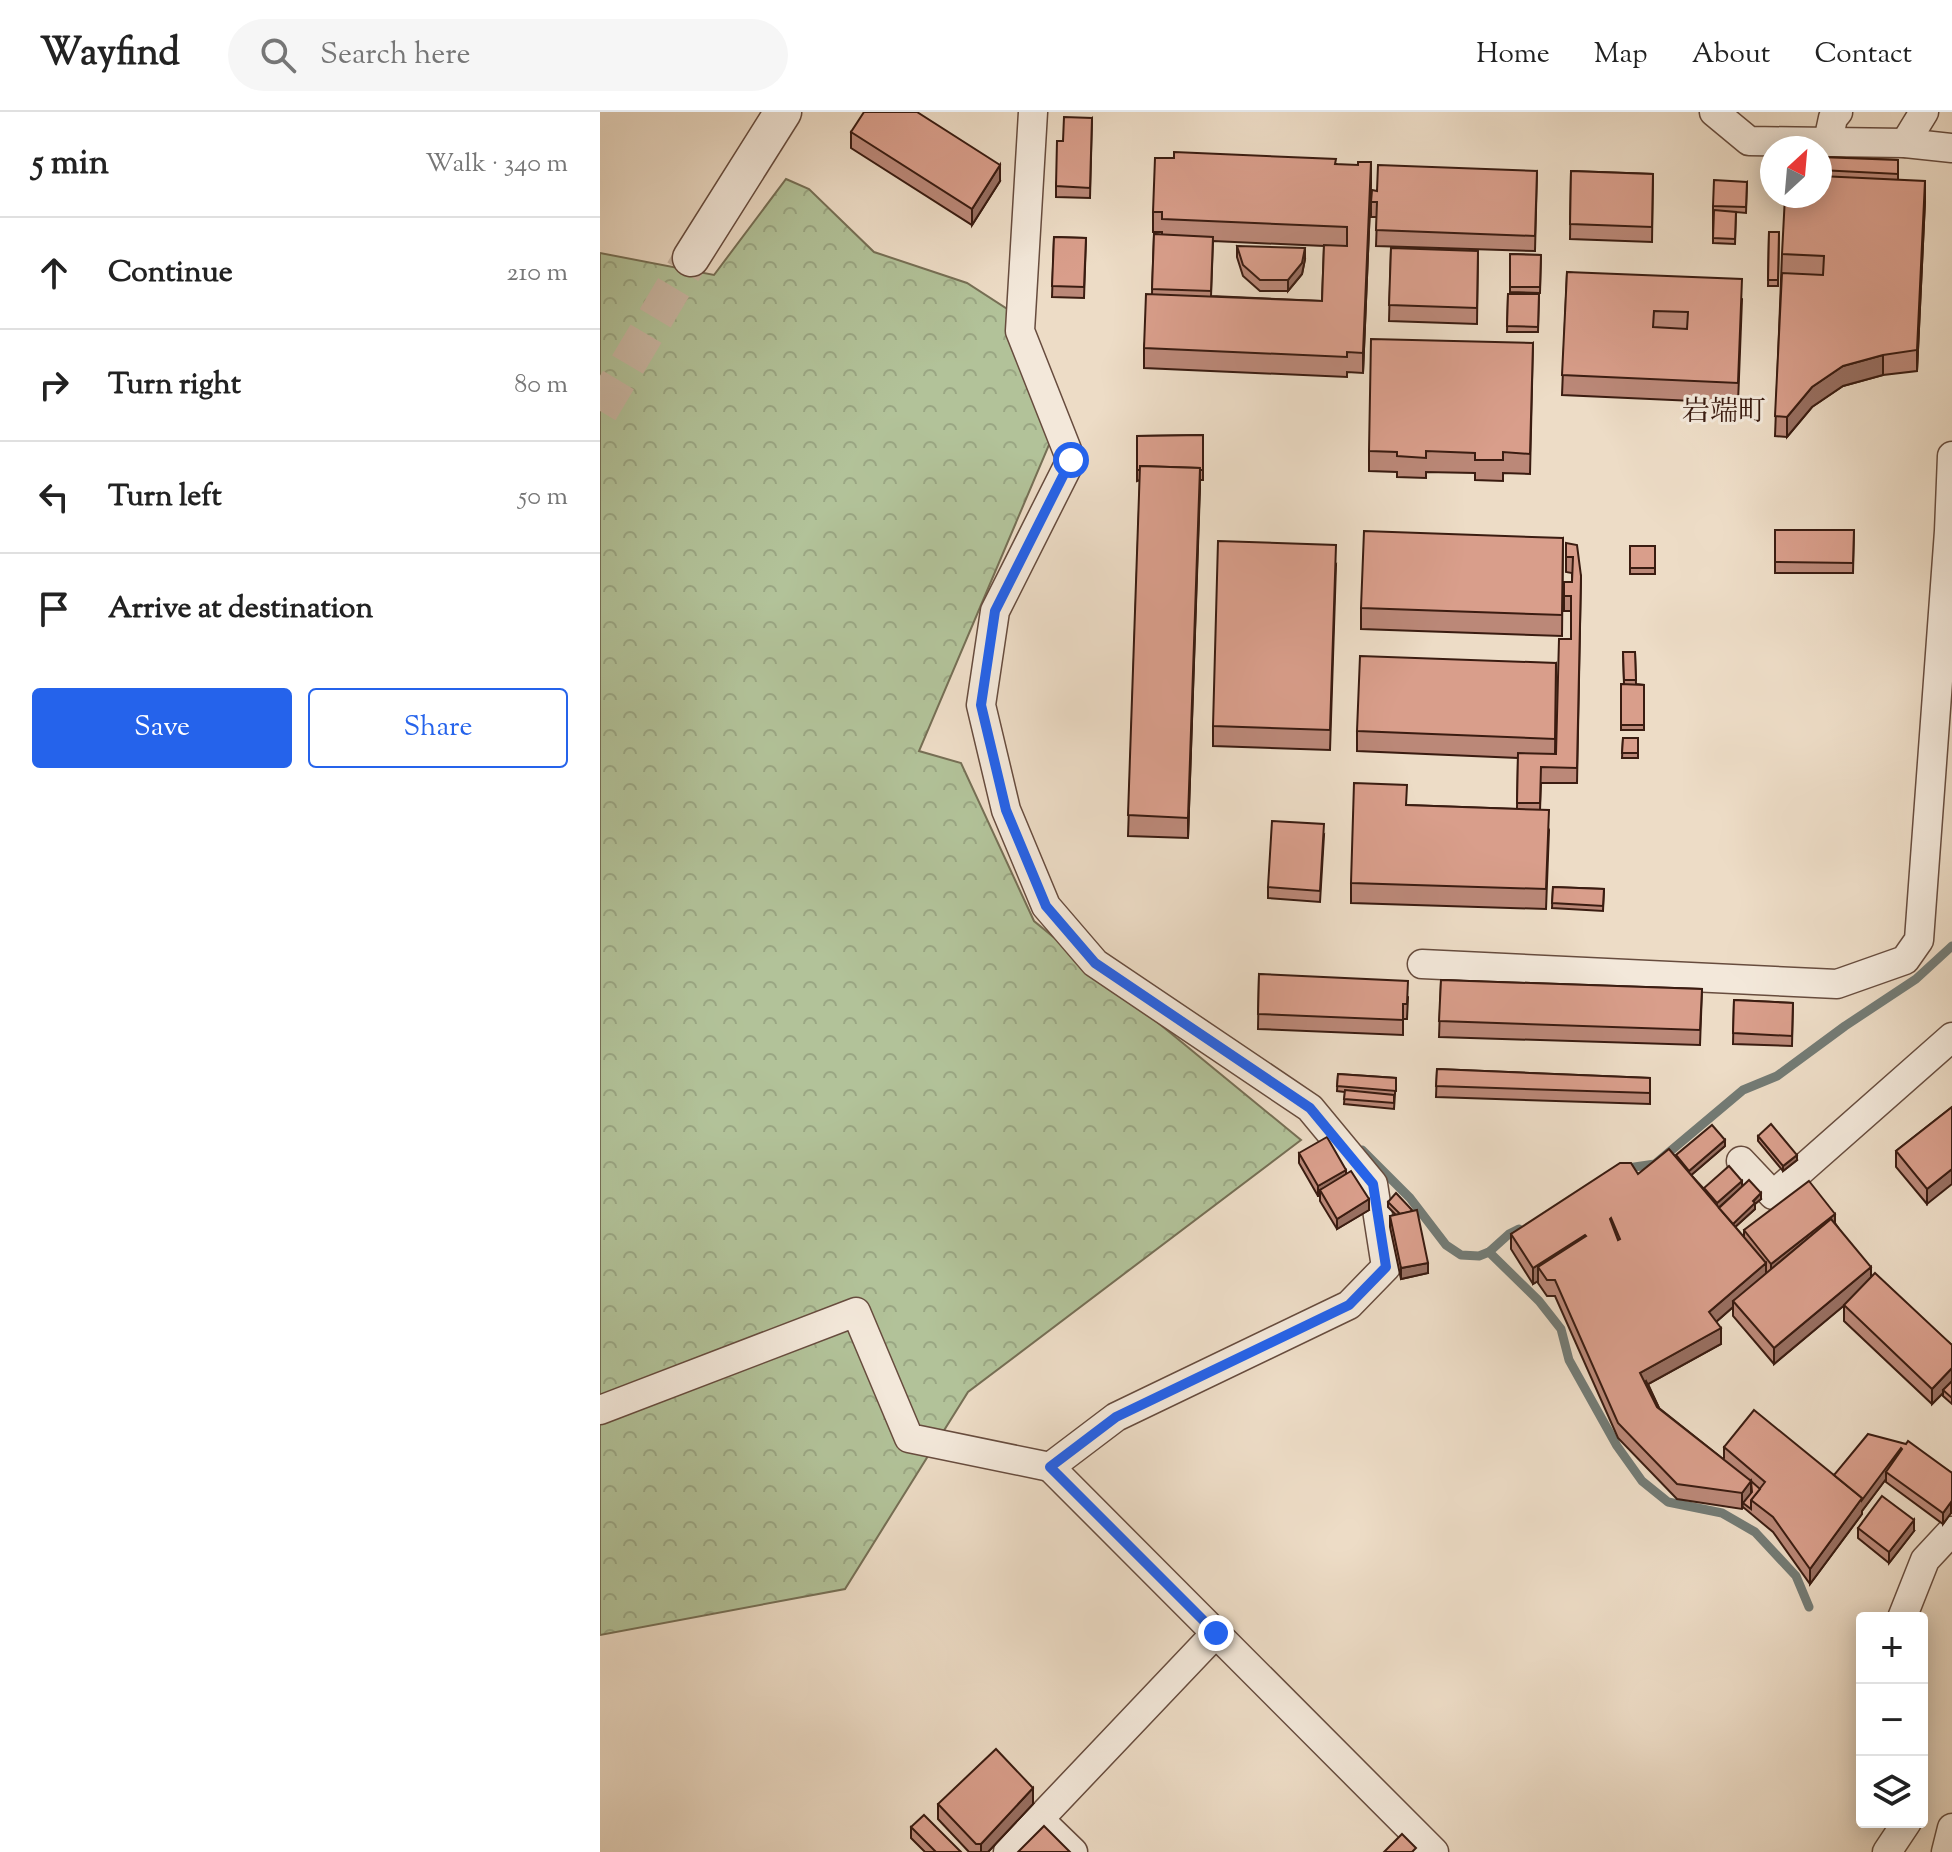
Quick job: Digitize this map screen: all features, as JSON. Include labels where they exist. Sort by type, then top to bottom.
[{"type":"street","points":[[756,112],[682,253],[783,112]]},
{"type":"street","points":[[1033,112],[1020,331],[1071,460],[995,611],[981,705],[1006,810],[1046,906],[1095,963],[1310,1108],[1373,1184],[1386,1267],[1349,1305],[1116,1417],[1050,1467]]},
{"type":"street","points":[[1714,112],[1749,141],[1760,141]]},
{"type":"street","points":[[1829,136],[1833,118],[1838,112]]},
{"type":"street","points":[[1905,143],[1924,112]]},
{"type":"street","points":[[1832,141],[1952,148]]},
{"type":"street","points":[[1422,964],[1837,984],[1905,960],[1919,940],[1950,532],[1952,456]]},
{"type":"street","points":[[1741,1161],[1773,1195],[1952,1037]]},
{"type":"street","points":[[600,1410],[856,1312],[909,1438],[1050,1467],[1434,1852]]},
{"type":"street","points":[[1904,1612],[1925,1560],[1952,1531]]},
{"type":"street","points":[[1008,1852],[1216,1633]]},
{"type":"street","points":[[1040,1820],[1073,1852]]},
{"type":"street","points":[[1887,1852],[1903,1828]]},
{"type":"street","points":[[1946,1852],[1952,1828]]},
{"type":"green space","points":[[786,179],[809,189],[874,252],[967,283],[1018,316],[1057,426],[919,751],[961,763],[1034,921],[1301,1140],[968,1392],[845,1589],[600,1635],[600,253],[714,275]]},
{"type":"building","points":[[864,112],[917,112],[1000,165],[972,209],[851,132]]},
{"type":"building","points":[[1064,117],[1092,118],[1090,188],[1056,186],[1057,141],[1063,141]]},
{"type":"building","points":[[1174,152],[1336,159],[1335,164],[1371,162],[1363,353],[1347,352],[1347,357],[1144,348],[1146,294],[1322,301],[1324,245],[1347,246],[1347,227],[1162,219],[1162,212],[1153,212],[1155,158],[1174,158]]},
{"type":"building","points":[[1832,157],[1898,160],[1898,174],[1832,171]]},
{"type":"building","points":[[1378,165],[1537,171],[1535,236],[1376,230],[1377,202],[1371,202],[1372,190],[1377,191]]},
{"type":"building","points":[[1571,171],[1653,174],[1652,227],[1570,224]]},
{"type":"building","points":[[1832,177],[1925,181],[1917,350],[1843,366],[1812,387],[1787,417],[1775,416],[1782,273],[1823,275],[1824,256],[1782,254],[1784,208],[1832,208]]},
{"type":"building","points":[[1714,180],[1747,182],[1746,207],[1713,206]]},
{"type":"building","points":[[1714,210],[1736,212],[1735,239],[1713,238]]},
{"type":"building","points":[[1769,232],[1779,232],[1778,280],[1768,280]]},
{"type":"building","points":[[1154,234],[1213,237],[1211,291],[1152,289]]},
{"type":"building","points":[[1054,237],[1086,238],[1084,287],[1052,286]]},
{"type":"building","points":[[1237,246],[1305,248],[1302,263],[1288,280],[1260,280],[1243,265]]},
{"type":"building","points":[[1391,248],[1478,251],[1477,308],[1389,305]]},
{"type":"building","points":[[1510,254],[1541,255],[1540,287],[1510,287]]},
{"type":"building","points":[[1567,272],[1742,279],[1738,383],[1562,375]],"holes":[[[1654,311],[1688,312],[1687,329],[1653,327]]]},
{"type":"building","points":[[1508,294],[1539,294],[1538,327],[1507,326]]},
{"type":"building","points":[[1371,339],[1533,343],[1530,454],[1503,452],[1503,460],[1475,460],[1475,453],[1426,451],[1426,458],[1397,456],[1397,452],[1369,451]]},
{"type":"building","points":[[1203,435],[1203,470],[1140,466],[1137,470],[1137,436]]},
{"type":"building","points":[[1140,466],[1200,468],[1188,818],[1128,815]]},
{"type":"building","points":[[1775,530],[1854,530],[1853,563],[1775,562]]},
{"type":"building","points":[[1364,531],[1563,538],[1562,615],[1361,608]]},
{"type":"building","points":[[1218,541],[1336,545],[1330,730],[1213,726]]},
{"type":"building","points":[[1566,543],[1577,545],[1581,576],[1577,768],[1541,767],[1540,803],[1517,803],[1518,753],[1556,754],[1559,639],[1571,639],[1571,596],[1564,596],[1564,582],[1572,582],[1573,557],[1566,557]]},
{"type":"building","points":[[1630,546],[1655,546],[1655,568],[1630,568]]},
{"type":"building","points":[[1623,652],[1635,652],[1636,680],[1624,680]]},
{"type":"building","points":[[1360,656],[1556,663],[1555,739],[1357,731]]},
{"type":"building","points":[[1621,684],[1644,685],[1644,725],[1621,725]]},
{"type":"building","points":[[1623,738],[1638,738],[1638,753],[1622,753]]},
{"type":"building","points":[[1354,783],[1407,785],[1406,805],[1549,810],[1546,889],[1351,883]]},
{"type":"building","points":[[1272,821],[1324,824],[1320,891],[1268,887]]},
{"type":"building","points":[[1553,887],[1604,889],[1603,906],[1552,903]]},
{"type":"building","points":[[1259,974],[1408,981],[1403,1020],[1258,1014]]},
{"type":"building","points":[[1441,980],[1702,989],[1700,1030],[1439,1021]]},
{"type":"building","points":[[1734,1000],[1793,1003],[1792,1036],[1733,1033]]},
{"type":"building","points":[[1437,1069],[1650,1078],[1650,1093],[1436,1086]]},
{"type":"building","points":[[1338,1074],[1396,1078],[1396,1091],[1337,1086]]},
{"type":"building","points":[[1345,1090],[1394,1095],[1394,1103],[1344,1099]]},
{"type":"building","points":[[1952,1107],[1952,1169],[1927,1189],[1896,1151]]},
{"type":"building","points":[[1771,1124],[1797,1155],[1783,1166],[1758,1136]]},
{"type":"building","points":[[1712,1125],[1725,1140],[1689,1171],[1676,1155]]},
{"type":"building","points":[[1327,1137],[1346,1170],[1318,1186],[1299,1153]]},
{"type":"building","points":[[1669,1149],[1766,1263],[1709,1312],[1721,1328],[1640,1373],[1657,1407],[1751,1481],[1742,1493],[1677,1484],[1618,1423],[1555,1280],[1547,1280],[1538,1267],[1586,1236],[1533,1268],[1511,1234],[1620,1163],[1631,1163],[1638,1174]]},
{"type":"building","points":[[1729,1166],[1742,1181],[1717,1203],[1704,1188]]},
{"type":"building","points":[[1351,1171],[1369,1199],[1337,1219],[1320,1190]]},
{"type":"building","points":[[1749,1180],[1761,1193],[1733,1224],[1719,1208]]},
{"type":"building","points":[[1809,1181],[1835,1214],[1771,1264],[1744,1230]]},
{"type":"building","points":[[1396,1193],[1412,1210],[1410,1212],[1400,1214],[1388,1202]]},
{"type":"building","points":[[1417,1210],[1428,1263],[1401,1268],[1390,1216]]},
{"type":"building","points":[[1831,1219],[1871,1267],[1774,1348],[1733,1301]]},
{"type":"building","points":[[1875,1273],[1952,1345],[1952,1368],[1932,1389],[1844,1305]]},
{"type":"building","points":[[1952,1381],[1952,1398],[1943,1390]]},
{"type":"building","points":[[1754,1410],[1862,1498],[1810,1569],[1773,1517],[1751,1500],[1765,1482],[1724,1447]]},
{"type":"building","points":[[1868,1434],[1906,1444],[1908,1441],[1952,1473],[1952,1503],[1943,1513],[1886,1472],[1901,1448],[1862,1500],[1834,1475]]},
{"type":"building","points":[[1751,1481],[1760,1489],[1751,1500],[1751,1509],[1743,1503],[1752,1492]]},
{"type":"building","points":[[1882,1496],[1914,1520],[1889,1552],[1858,1528]]},
{"type":"building","points":[[996,1749],[1033,1788],[981,1844],[976,1844],[938,1804]]},
{"type":"building","points":[[924,1815],[961,1852],[936,1852],[911,1827]]},
{"type":"building","points":[[1044,1826],[1070,1852],[1018,1852]]},
{"type":"building","points":[[1402,1834],[1416,1848],[1412,1852],[1384,1852]]},
{"type":"waterway","points":[[1621,1169],[1655,1164],[1743,1090],[1777,1076],[1916,979],[1952,946]]},
{"type":"waterway","points":[[1362,1150],[1410,1198],[1446,1245],[1461,1255],[1479,1256],[1489,1252],[1519,1229]]},
{"type":"waterway","points":[[1489,1252],[1539,1301],[1561,1329],[1569,1360],[1617,1446],[1642,1481],[1668,1502],[1722,1513],[1755,1532],[1796,1576],[1809,1607]]},
{"type":"tunnel","points":[[600,411],[691,258]]},
{"type":"district","name":"岩端町","points":[[1724,410]]},
{"type":"route","points":[[1071,460],[995,611],[981,705],[1006,810],[1046,906],[1095,963],[1310,1108],[1373,1184],[1386,1267],[1349,1305],[1116,1417],[1050,1467],[1216,1633]]}]
